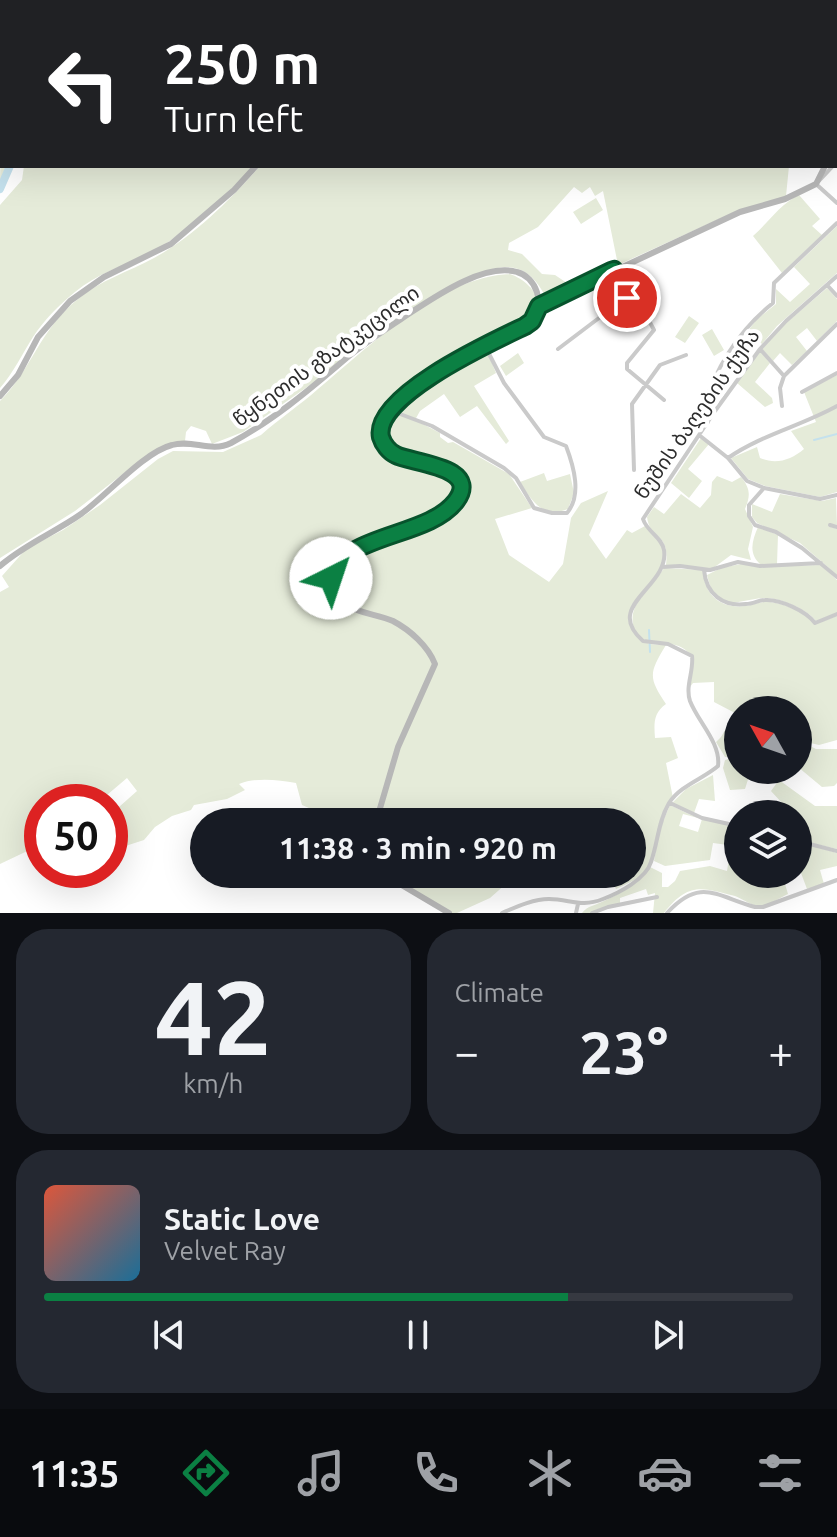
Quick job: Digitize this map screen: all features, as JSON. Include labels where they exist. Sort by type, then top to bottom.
[{"type":"main road","points":[[0,396],[18,375],[38,337],[70,301],[104,277],[164,250],[234,190],[254,168]]},
{"type":"main road","points":[[380,808],[398,747],[435,664],[409,630],[390,620],[347,607],[336,597],[331,578],[333,569],[345,555],[407,530],[450,506],[460,493],[461,486],[452,474],[441,467],[405,459],[388,449],[381,429],[392,411],[419,384],[484,344],[532,321],[539,306],[740,212],[785,199],[816,184],[824,168]]},
{"type":"main road","name":"წყნეთის გზატკეცილი","points":[[0,566],[18,550],[81,514],[156,452],[172,445],[221,447],[242,436],[297,400],[362,346],[452,287],[484,274],[510,270],[521,273],[534,285],[539,306]]},
{"type":"main road","points":[[407,888],[449,913]]},
{"type":"street","points":[[830,168],[816,184],[837,203]]},
{"type":"street","points":[[708,422],[703,408],[722,364],[754,319],[773,303],[774,283],[837,223]]},
{"type":"street","points":[[614,270],[654,330],[626,366],[664,400]]},
{"type":"street","name":"ნუშის ბაღების ქუჩა","points":[[662,567],[664,549],[643,519],[760,349],[786,321],[837,276]]},
{"type":"street","points":[[827,285],[837,296]]},
{"type":"street","points":[[558,349],[632,293]]},
{"type":"street","points":[[782,406],[780,388],[784,376],[837,324]]},
{"type":"street","points":[[392,411],[432,426],[504,468],[516,478],[534,508],[567,513],[575,504],[576,494],[572,460],[566,446],[544,437],[504,383],[484,344]]},
{"type":"street","points":[[760,349],[784,376]]},
{"type":"street","points":[[634,470],[630,409],[660,365],[686,355]]},
{"type":"street","points":[[802,392],[837,373]]},
{"type":"street","points":[[728,458],[745,445],[804,423],[837,406]]},
{"type":"street","points":[[699,435],[728,458],[747,481],[764,488],[820,499],[837,495]]},
{"type":"street","points":[[764,488],[749,505],[749,516],[755,525],[776,532],[802,548],[837,577]]},
{"type":"street","points":[[830,525],[837,527]]},
{"type":"street","points":[[502,913],[545,899],[578,904],[606,898],[648,870],[660,825],[670,803],[682,789],[714,770],[719,761],[718,752],[687,691],[692,656],[668,644],[643,641],[632,630],[629,621],[635,602],[662,567],[715,570],[738,562],[760,566],[821,563]]},
{"type":"street","points":[[704,570],[716,598],[729,604],[767,600],[810,616],[815,623],[837,614]]},
{"type":"street","points":[[670,803],[702,818],[724,823]]},
{"type":"street","points":[[812,845],[837,851]]},
{"type":"street","points":[[667,913],[680,899],[699,891],[763,907],[837,880]]},
{"type":"street","points":[[592,913],[657,897]]},
{"type":"street","points":[[576,913],[578,904]]},
{"type":"green space","points":[[0,168],[6,168],[0,184]]},
{"type":"green space","points":[[24,168],[251,168],[218,202],[177,236],[150,253],[84,285],[69,297],[37,331],[0,388],[0,205],[22,180]]},
{"type":"green space","points":[[258,168],[789,168],[786,196],[730,214],[618,265],[603,191],[595,196],[590,187],[582,193],[574,187],[538,227],[509,243],[508,250],[522,254],[542,274],[555,275],[576,289],[547,300],[529,275],[507,267],[482,272],[454,284],[243,432],[212,444],[206,431],[191,426],[186,432],[185,441],[137,463],[75,511],[0,558],[0,401],[54,323],[78,299],[154,258],[183,239],[224,204]]},
{"type":"green space","points":[[799,195],[820,219],[812,226],[822,235],[782,273],[753,236],[780,208]]},
{"type":"green space","points":[[596,198],[603,210],[581,224],[573,212]]},
{"type":"green space","points":[[837,226],[837,273],[777,326],[762,344],[748,331],[776,304],[776,289],[790,302],[810,284],[794,267]]},
{"type":"green space","points":[[510,274],[530,287],[537,300],[534,314],[527,321],[493,338],[464,355],[484,344],[496,373],[474,386],[509,441],[506,444],[477,406],[460,417],[444,394],[420,411],[415,420],[440,433],[440,437],[448,443],[453,442],[509,474],[532,508],[495,519],[509,555],[549,582],[563,564],[571,518],[581,503],[608,491],[589,535],[606,559],[627,530],[632,533],[645,526],[662,546],[664,559],[660,570],[631,612],[630,624],[637,636],[633,626],[635,608],[664,568],[703,570],[710,593],[728,605],[776,603],[801,612],[815,624],[837,616],[837,740],[819,745],[812,743],[812,696],[724,696],[724,707],[714,702],[714,682],[693,683],[690,687],[694,660],[688,652],[675,645],[640,637],[649,644],[666,645],[656,662],[653,675],[666,704],[657,715],[655,738],[671,737],[678,758],[666,763],[673,798],[660,825],[646,872],[646,808],[309,808],[302,805],[296,783],[268,780],[239,784],[245,790],[227,799],[194,805],[190,810],[172,816],[155,827],[144,840],[128,845],[128,799],[137,791],[127,778],[120,784],[24,784],[24,853],[0,864],[0,592],[9,587],[2,576],[26,549],[63,530],[100,505],[158,459],[173,451],[223,452],[261,435],[407,316],[457,287],[483,278]]},
{"type":"green space","points":[[827,288],[837,299],[837,321],[817,341],[807,328],[796,337],[807,351],[792,365],[780,353],[773,361],[762,349],[785,324]]},
{"type":"green space","points":[[689,316],[699,323],[685,343],[675,337]]},
{"type":"green space","points":[[712,329],[724,350],[714,356],[702,335]]},
{"type":"green space","points":[[760,351],[770,363],[755,382],[772,398],[773,403],[765,407],[737,383]]},
{"type":"green space","points":[[518,353],[524,363],[506,376],[500,366]]},
{"type":"green space","points":[[837,375],[837,492],[820,497],[765,486],[748,479],[731,458],[757,447],[760,458],[778,461],[789,459],[804,449],[791,431],[816,422],[804,392]]},
{"type":"green space","points":[[701,438],[709,444],[688,469],[702,481],[689,498],[671,483]]},
{"type":"green space","points":[[544,473],[547,481],[570,474],[574,493],[568,509],[545,510],[534,502],[520,482]]},
{"type":"green space","points":[[717,476],[732,482],[741,477],[748,488],[745,509],[753,527],[748,549],[751,560],[731,555],[712,569],[666,565],[663,541],[652,530],[647,517],[654,507],[664,514],[681,494],[700,508],[711,495],[712,482]]},
{"type":"green space","points":[[780,494],[822,501],[836,498],[837,525],[828,526],[837,529],[837,575],[800,543],[757,523],[752,517],[752,504],[772,512]]},
{"type":"green space","points":[[758,527],[778,535],[777,564],[761,565],[754,556],[753,542]]},
{"type":"green space","points":[[741,564],[758,567],[821,565],[837,580],[837,613],[816,621],[786,602],[766,598],[730,603],[723,601],[711,588],[707,575]]},
{"type":"green space","points":[[724,732],[724,755],[716,742]]},
{"type":"green space","points":[[812,747],[837,749],[837,783],[822,787],[812,779]]},
{"type":"green space","points":[[713,775],[715,801],[699,799],[694,813],[672,803],[686,789]]},
{"type":"green space","points":[[728,784],[747,784],[745,789],[730,790]]},
{"type":"green space","points":[[776,784],[785,784],[807,800],[779,800],[771,791]]},
{"type":"green space","points":[[812,804],[837,806],[837,849],[812,843]]},
{"type":"green space","points":[[670,805],[691,815],[724,824],[724,844],[713,843],[710,860],[665,866],[654,861],[660,828]],"holes":[[[683,814],[702,819],[698,832],[679,826]]]},
{"type":"green space","points":[[812,846],[837,853],[837,866],[820,870],[824,884],[812,888]]},
{"type":"green space","points":[[710,866],[724,870],[724,888],[786,888],[788,894],[759,906],[735,896],[696,890],[680,896],[664,913],[653,913],[655,893],[648,895],[646,889],[620,898],[620,903],[582,913],[628,888],[646,888],[646,873],[650,867],[662,873],[662,887],[668,887],[680,871]]},
{"type":"green space","points":[[407,888],[501,888],[490,898],[457,913],[449,913]]},
{"type":"waterway","points":[[0,189],[9,168]]},
{"type":"waterway","points":[[814,440],[837,434]]},
{"type":"waterway","points":[[649,630],[650,652]]},
{"type":"route","points":[[331,578],[333,569],[345,555],[442,512],[457,500],[460,493],[461,486],[452,474],[426,461],[395,455],[382,439],[384,421],[404,397],[459,358],[525,326],[532,321],[539,306],[611,271],[614,270],[632,293],[627,298]]}]
